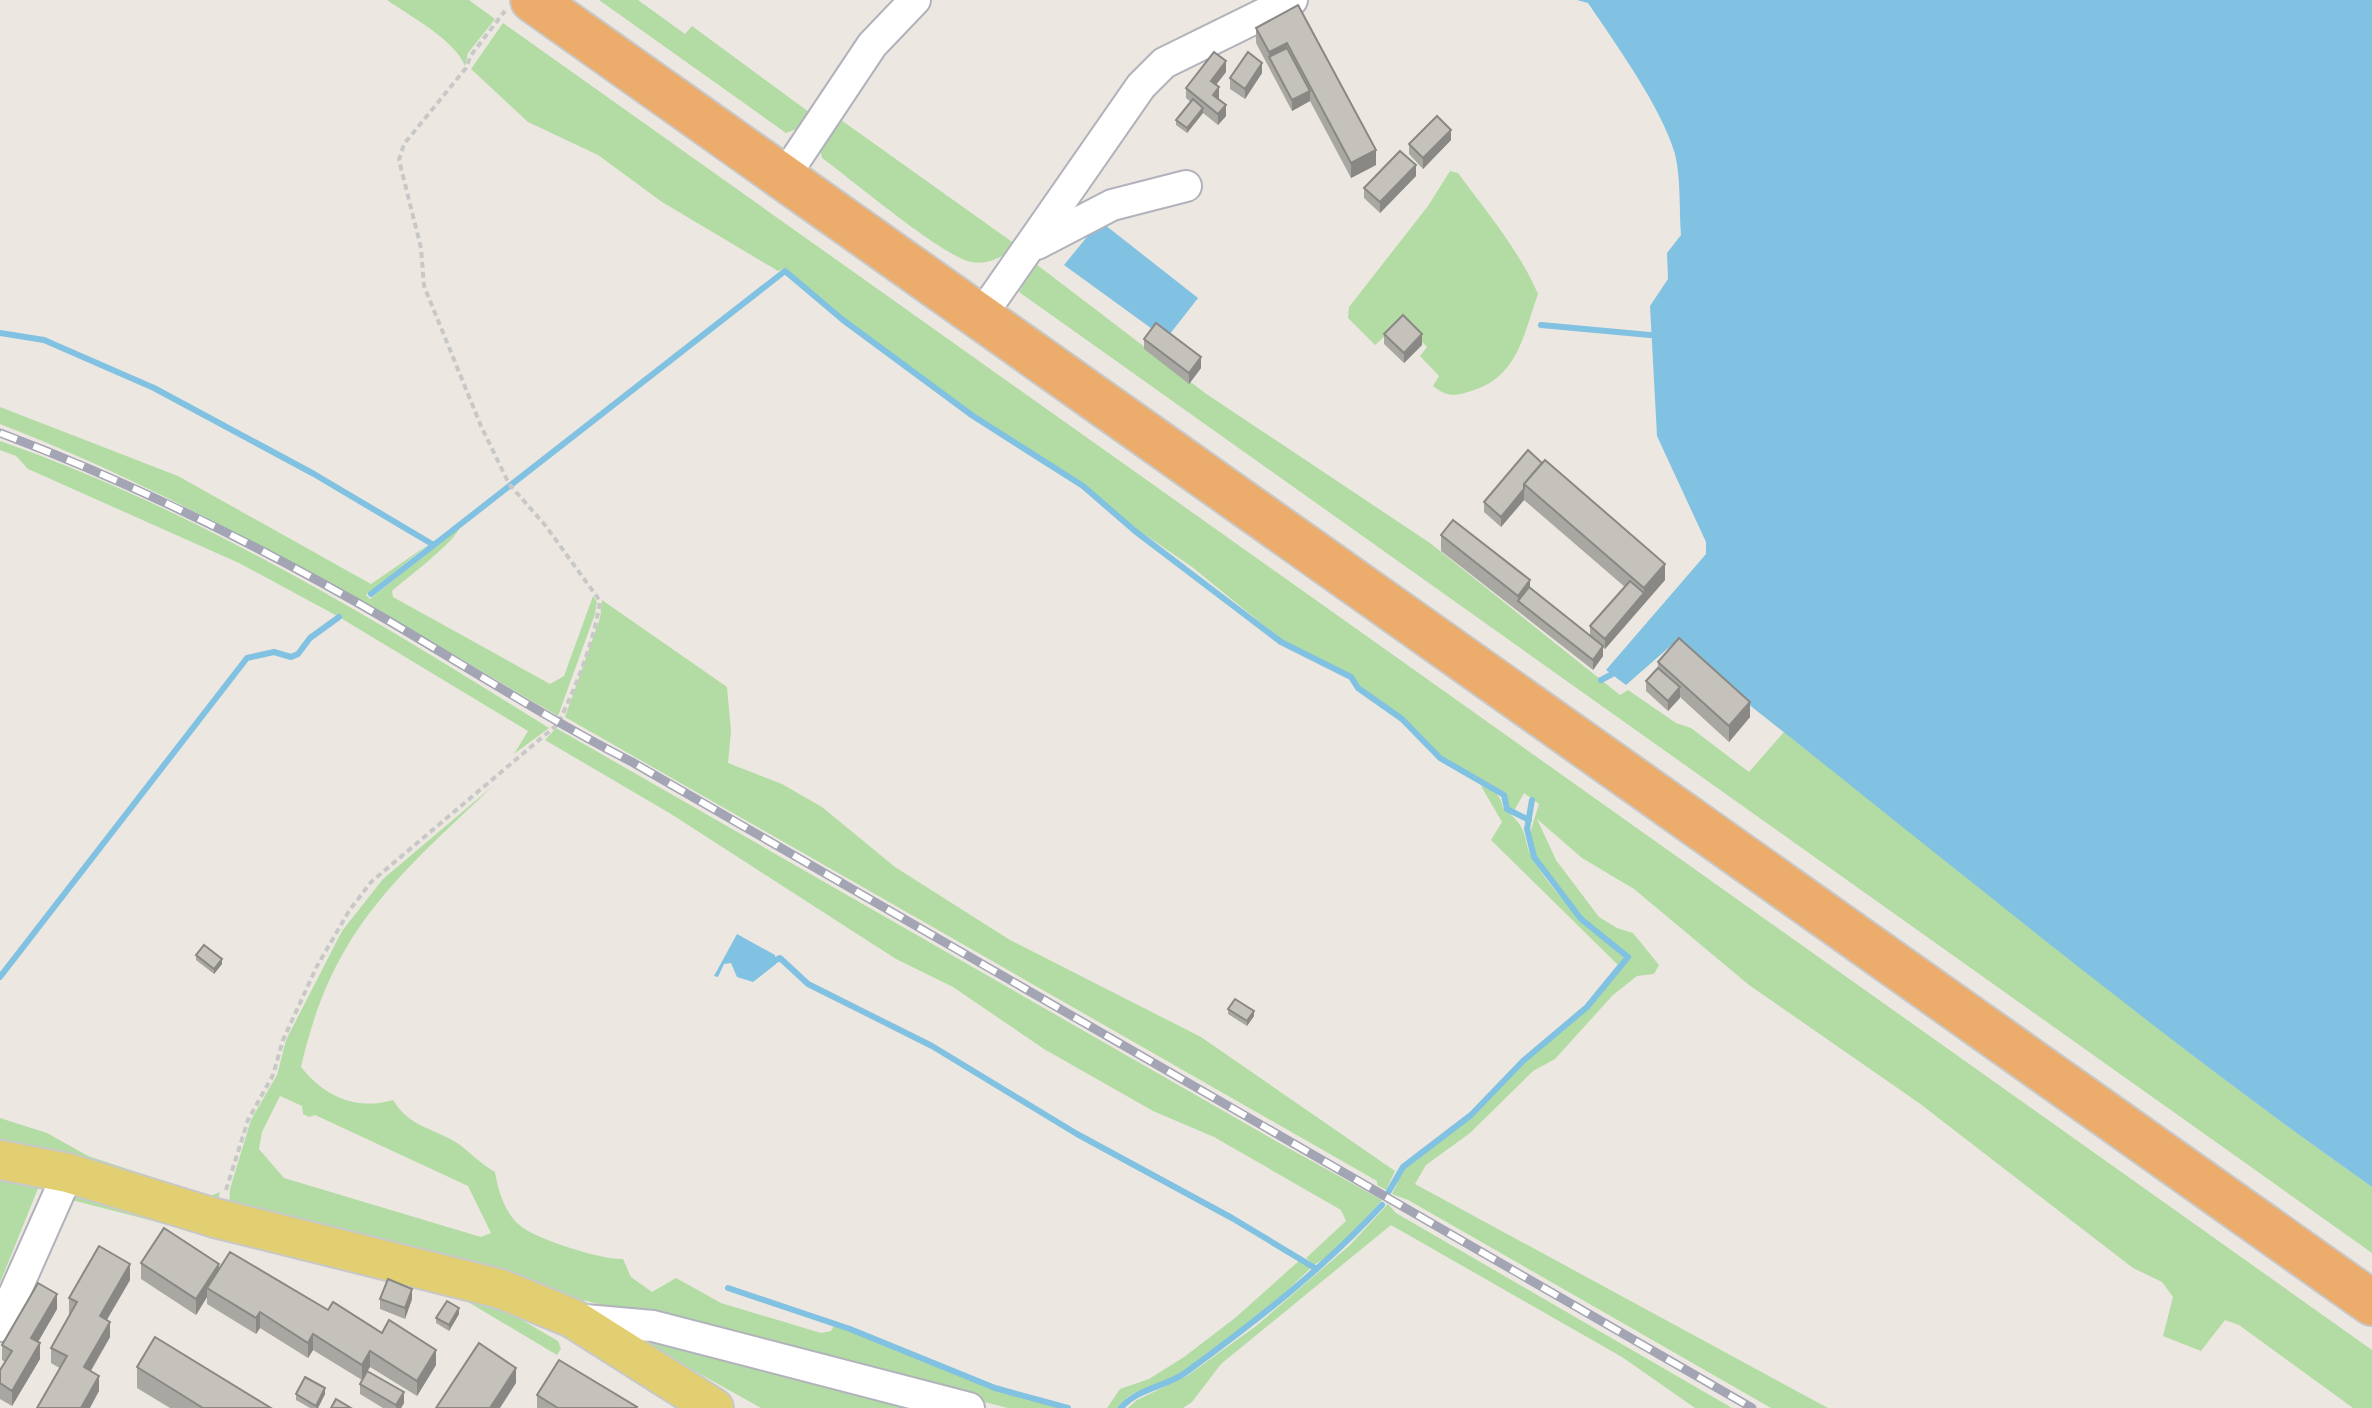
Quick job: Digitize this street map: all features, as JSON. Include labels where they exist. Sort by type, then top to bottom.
[{"type":"highway","points":[[533,0],[2372,1303]]},
{"type":"main road","points":[[0,1160],[68,1173],[215,1218],[501,1289],[572,1318],[625,1349],[710,1407]]},
{"type":"street","points":[[784,177],[872,45],[915,0]]},
{"type":"street","points":[[981,316],[1141,86],[1164,63],[1292,0]]},
{"type":"street","points":[[1031,247],[1112,205],[1186,186]]},
{"type":"street","points":[[0,1326],[68,1173]]},
{"type":"street","points":[[572,1318],[653,1326],[969,1408]]},
{"type":"path","points":[[215,1218],[248,1120],[273,1075],[283,1040],[317,966],[349,911],[371,882],[558,724],[598,615],[600,601],[545,525],[509,484],[481,426],[424,286],[421,248],[399,160],[404,144],[466,68],[471,55],[513,0]]},
{"type":"green space","points":[[387,0],[469,0],[495,19],[468,53],[465,66],[442,38]]},
{"type":"green space","points":[[599,0],[638,0],[685,34],[692,26],[813,115],[802,127],[786,133]]},
{"type":"green space","points":[[503,23],[2372,1350],[2372,1408],[2353,1408],[2239,1325],[2225,1320],[2201,1351],[2163,1336],[2173,1297],[2162,1282],[2133,1268],[1919,1103],[1749,985],[1634,889],[1582,858],[1537,819],[1556,860],[1599,917],[1633,933],[1659,965],[1654,974],[1637,976],[1613,995],[1555,1059],[1533,1071],[1470,1133],[1426,1165],[1415,1184],[1828,1408],[1771,1408],[1408,1200],[1392,1194],[1404,1169],[1473,1116],[1526,1062],[1588,1007],[1630,957],[1582,918],[1535,856],[1529,836],[1539,804],[1524,793],[1515,809],[1509,808],[1506,793],[1441,756],[1404,718],[1360,686],[1352,676],[1282,640],[1192,567],[1137,529],[1084,484],[975,414],[844,318],[785,268],[778,271],[662,202],[598,155],[528,122],[471,69]]},
{"type":"green space","points":[[834,115],[1015,244],[996,259],[971,262],[957,257],[919,232],[822,158],[820,148]]},
{"type":"green space","points":[[1450,171],[1458,173],[1501,231],[1538,294],[1523,338],[1510,364],[1489,383],[1457,395],[1443,393],[1433,386],[1439,376],[1420,356],[1427,347],[1402,321],[1375,345],[1348,318],[1349,307],[1428,206]]},
{"type":"green space","points":[[1036,264],[1205,393],[1430,543],[1620,695],[1628,690],[1676,723],[1691,728],[1749,772],[1784,732],[2148,1021],[2372,1187],[2372,1253],[1019,292]]},
{"type":"green space","points":[[0,407],[178,476],[371,584],[429,544],[366,595],[370,599],[460,527],[440,550],[392,591],[393,597],[550,684],[564,676],[593,596],[597,602],[595,614],[558,716],[353,597],[215,522],[73,454],[0,424]]},
{"type":"green space","points":[[0,441],[142,499],[282,569],[418,647],[549,728],[514,754],[528,731],[339,617],[239,563],[28,469],[16,456],[0,450]]},
{"type":"green space","points":[[602,600],[727,687],[731,731],[728,763],[782,784],[822,807],[895,867],[1010,940],[1201,1037],[1395,1171],[1386,1190],[1377,1185],[1377,1181],[565,717],[600,618]]},
{"type":"green space","points":[[556,728],[1382,1200],[1337,1250],[1314,1265],[1306,1258],[1346,1221],[1341,1210],[1214,1137],[1153,1111],[1044,1049],[953,987],[896,959],[671,814],[545,740]]},
{"type":"green space","points":[[493,786],[398,879],[350,942],[330,978],[314,1019],[301,1067],[320,1086],[354,1102],[366,1104],[393,1100],[407,1117],[460,1145],[495,1172],[507,1209],[522,1227],[571,1248],[623,1259],[631,1277],[652,1292],[676,1278],[721,1303],[821,1333],[831,1331],[834,1326],[850,1330],[995,1389],[1063,1408],[1008,1408],[229,1210],[230,1189],[251,1120],[277,1075],[286,1040],[342,931],[383,879]],"holes":[[[280,1096],[302,1106],[303,1114],[309,1117],[315,1115],[468,1186],[491,1233],[481,1237],[284,1178],[259,1149],[262,1132]]]},
{"type":"green space","points":[[1481,786],[1496,793],[1503,808],[1519,824],[1531,856],[1556,892],[1588,926],[1624,957],[1618,965],[1491,840],[1502,822]]},
{"type":"green space","points":[[0,1118],[47,1133],[88,1156],[210,1196],[220,1192],[216,1207],[0,1150]]},
{"type":"green space","points":[[0,1174],[39,1186],[0,1283]]},
{"type":"green space","points":[[67,1190],[476,1293],[558,1341],[561,1349],[557,1355],[468,1302],[64,1198]]},
{"type":"green space","points":[[1388,1204],[1396,1213],[1732,1408],[1695,1408],[1622,1357],[1391,1225],[1221,1364],[1192,1402],[1183,1408],[1128,1408],[1137,1400],[1187,1376],[1256,1326],[1350,1245]]},
{"type":"green space","points":[[1301,1259],[1312,1267],[1227,1342],[1164,1383],[1135,1392],[1118,1408],[1107,1408],[1120,1389],[1149,1379],[1184,1357],[1235,1318]]},
{"type":"green space","points":[[625,1332],[919,1408],[761,1408]]},
{"type":"water","points":[[1577,0],[2372,0],[2372,1187],[2208,1067],[2047,942],[1729,689],[1682,645],[1674,643],[1626,685],[1606,670],[1706,554],[1706,542],[1657,436],[1650,306],[1668,279],[1667,253],[1681,235],[1675,154],[1660,117],[1637,76],[1588,3]]},
{"type":"water","points":[[1100,221],[1198,298],[1166,339],[1064,265]]},
{"type":"water","points":[[737,934],[775,955],[776,964],[753,982],[737,977],[731,963],[724,964],[718,977],[714,976]]},
{"type":"building","points":[[1298,5],[1376,150],[1351,163],[1287,43],[1269,52],[1256,28]]},
{"type":"building","points":[[1287,48],[1310,91],[1292,100],[1269,57]]},
{"type":"building","points":[[1214,52],[1226,61],[1211,81],[1219,87],[1213,95],[1226,105],[1218,114],[1186,88]]},
{"type":"building","points":[[1248,52],[1262,63],[1245,89],[1230,78]]},
{"type":"building","points":[[1193,99],[1203,108],[1187,128],[1176,120]]},
{"type":"building","points":[[1437,116],[1451,130],[1423,158],[1409,144]]},
{"type":"building","points":[[1400,151],[1416,165],[1380,202],[1364,188]]},
{"type":"building","points":[[1403,315],[1422,334],[1404,353],[1384,334]]},
{"type":"building","points":[[1156,323],[1201,357],[1189,373],[1144,339]]},
{"type":"building","points":[[1528,450],[1542,463],[1501,517],[1484,502]]},
{"type":"building","points":[[1545,460],[1665,564],[1644,588],[1524,484]]},
{"type":"building","points":[[1453,520],[1530,580],[1518,596],[1441,535]]},
{"type":"building","points":[[1630,581],[1644,593],[1605,639],[1590,626]]},
{"type":"building","points":[[1529,587],[1603,646],[1593,660],[1518,601]]},
{"type":"building","points":[[1679,638],[1750,702],[1729,726],[1658,662]]},
{"type":"building","points":[[1658,668],[1680,687],[1668,701],[1646,681]]},
{"type":"building","points":[[204,945],[222,959],[214,969],[196,955]]},
{"type":"building","points":[[1235,999],[1254,1011],[1247,1021],[1228,1009]]},
{"type":"building","points":[[164,1228],[219,1264],[196,1299],[141,1263]]},
{"type":"building","points":[[99,1246],[130,1264],[100,1316],[110,1322],[84,1367],[99,1376],[81,1408],[37,1408],[67,1356],[51,1348],[77,1302],[69,1298]]},
{"type":"building","points":[[230,1252],[328,1310],[333,1302],[382,1333],[389,1320],[436,1350],[417,1381],[370,1351],[362,1365],[313,1334],[308,1343],[260,1312],[256,1318],[207,1288]]},
{"type":"building","points":[[388,1279],[412,1289],[405,1308],[380,1299]]},
{"type":"building","points":[[38,1283],[57,1294],[31,1338],[40,1343],[12,1391],[0,1383],[0,1370],[12,1351],[2,1345]]},
{"type":"building","points":[[447,1301],[459,1308],[449,1325],[436,1318]]},
{"type":"building","points":[[155,1337],[271,1408],[203,1408],[137,1367]]},
{"type":"building","points":[[479,1343],[516,1368],[490,1408],[436,1408]]},
{"type":"building","points":[[559,1360],[637,1407],[558,1408],[537,1395]]},
{"type":"building","points":[[367,1371],[404,1392],[396,1405],[360,1384]]},
{"type":"building","points":[[305,1377],[325,1388],[316,1406],[296,1394]]},
{"type":"building","points":[[336,1399],[351,1408],[331,1408]]},
{"type":"waterway","points":[[371,594],[785,271],[843,320],[973,416],[1083,486],[1135,531],[1281,642],[1351,677],[1358,688],[1402,719],[1440,758],[1504,795],[1507,809],[1529,820]]},
{"type":"waterway","points":[[1541,325],[1650,335]]},
{"type":"waterway","points":[[0,333],[44,340],[154,388],[314,474],[432,544]]},
{"type":"waterway","points":[[0,977],[247,658],[274,652],[291,657],[298,654],[310,638],[339,617]]},
{"type":"waterway","points":[[1601,680],[1616,672]]},
{"type":"waterway","points":[[1389,1191],[1403,1167],[1471,1115],[1523,1061],[1587,1007],[1628,957],[1581,919],[1534,857],[1527,829],[1532,800]]},
{"type":"waterway","points":[[774,961],[780,958],[808,984],[932,1046],[1077,1134],[1232,1218],[1315,1268]]},
{"type":"waterway","points":[[1121,1408],[1135,1396],[1185,1373],[1237,1334],[1312,1273],[1382,1205]]},
{"type":"waterway","points":[[728,1288],[850,1329],[995,1388],[1068,1408]]},
{"type":"railway","points":[[0,433],[150,496],[342,594],[1752,1408]]}]
